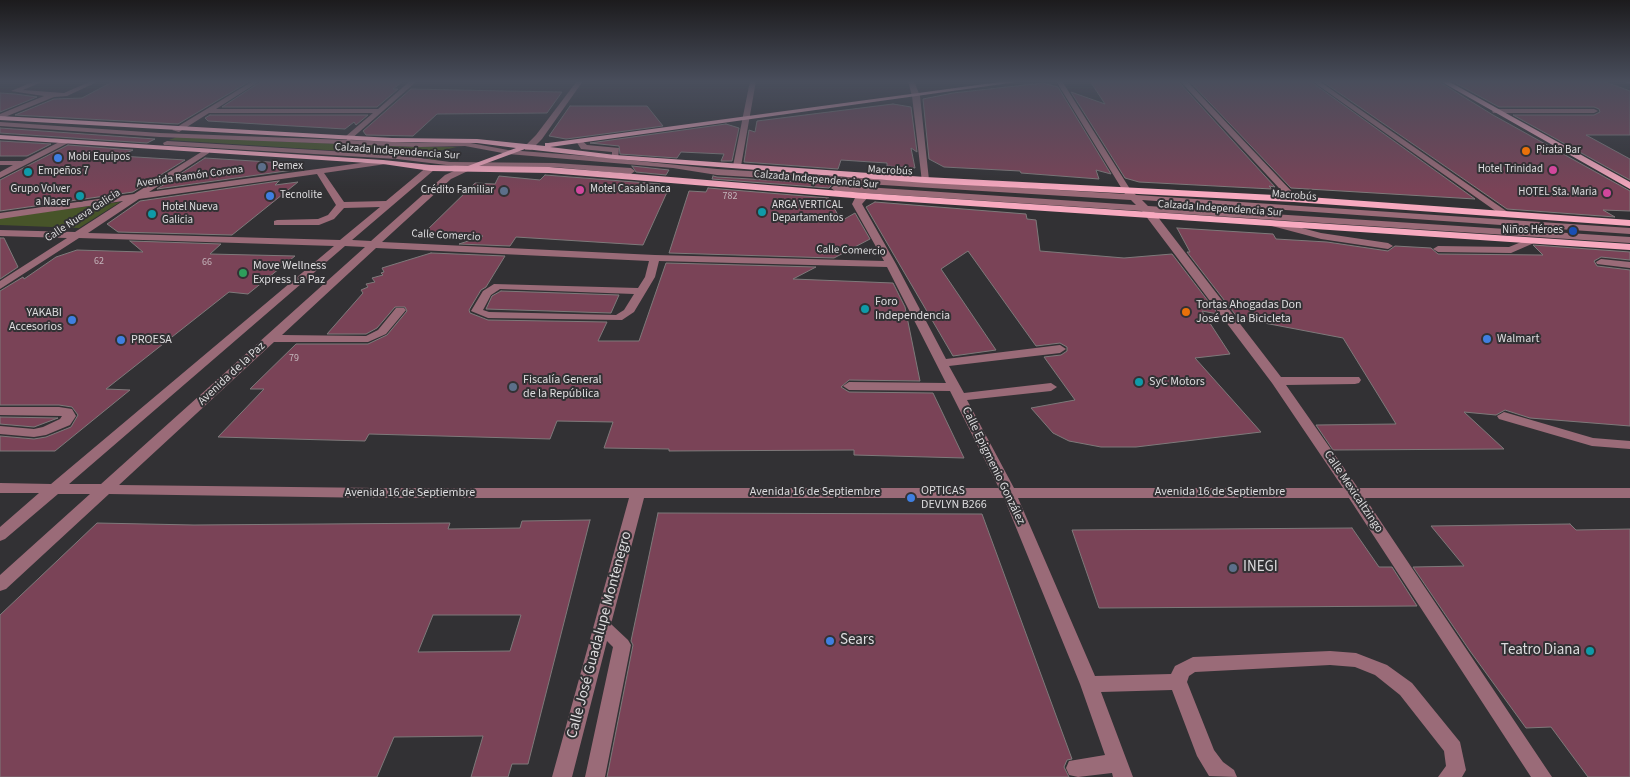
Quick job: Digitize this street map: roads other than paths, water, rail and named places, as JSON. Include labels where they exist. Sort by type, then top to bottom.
[{"type":"main road","name":"Calzada Independencia Sur","points":[[4,117],[176,130],[392,140],[477,141],[615,157],[925,180],[1130,194],[1294,199],[1630,223]]},
{"type":"main road","points":[[467,168],[508,152],[528,148],[582,144],[752,117]]},
{"type":"main road","points":[[1507,117],[1630,186]]},
{"type":"main road","name":"Calzada Independencia Sur","points":[[0,137],[383,162],[432,168],[549,170],[865,196],[1149,213],[1275,224],[1630,247]]},
{"type":"street","points":[[176,130],[197,117]]},
{"type":"street","points":[[349,138],[373,117]]},
{"type":"street","points":[[528,148],[539,138],[554,117]]},
{"type":"street","points":[[918,117],[925,180]]},
{"type":"street","name":"Calle Mexicaltzingo","points":[[1082,117],[1130,194],[1149,213],[1277,381],[1354,493],[1542,777]]},
{"type":"street","points":[[1217,117],[1294,199]]},
{"type":"street","points":[[1366,117],[1507,215]]},
{"type":"street","points":[[738,166],[746,118]]},
{"type":"street","name":"Macrobús","points":[[0,124],[160,135],[418,145],[465,144],[508,152],[673,166],[717,172],[1130,194],[1630,231]]},
{"type":"street","name":"Macrobús","points":[[0,132],[397,157],[450,164],[480,163],[628,170],[712,180],[1149,213],[1630,240]]},
{"type":"street","points":[[0,175],[66,142]]},
{"type":"street","points":[[571,152],[582,144],[616,150],[615,157]]},
{"type":"street","name":"Calle Nueva Galicia","points":[[0,286],[206,151]]},
{"type":"street","name":"Avenida Ramón Corona","points":[[0,216],[383,162]]},
{"type":"street","points":[[0,163],[24,163]]},
{"type":"street","points":[[0,535],[387,204],[432,168]]},
{"type":"street","name":"Avenida de la Paz","points":[[0,585],[448,178],[467,168]]},
{"type":"street","points":[[319,171],[341,206]]},
{"type":"street","name":"Calle Epigmenio González","points":[[865,196],[858,200],[857,204],[891,264],[1008,491],[1089,684],[1121,770]]},
{"type":"street","points":[[277,223],[319,222],[331,217],[341,206],[387,204]]},
{"type":"street","points":[[1275,224],[1321,236],[1388,246]]},
{"type":"street","points":[[0,233],[12,234],[0,240]]},
{"type":"street","name":"Calle Comercio","points":[[0,233],[343,243],[655,258],[891,264]]},
{"type":"street","points":[[1438,249],[1511,250],[1531,241]]},
{"type":"street","points":[[641,291],[498,286],[487,293],[477,311],[488,315],[618,318],[628,312],[650,277],[655,258]]},
{"type":"street","points":[[1601,262],[1630,265]]},
{"type":"street","points":[[271,338],[368,340],[382,332],[400,310]]},
{"type":"street","points":[[942,363],[1060,349]]},
{"type":"street","points":[[1277,381],[1355,380]]},
{"type":"street","points":[[849,386],[957,392],[1052,387]]},
{"type":"street","points":[[0,411],[59,410],[67,412],[69,416],[65,422],[46,432],[34,433],[0,430]]},
{"type":"street","points":[[1504,416],[1592,442],[1630,445]]},
{"type":"street","name":"Avenida 16 de Septiembre","points":[[0,488],[378,493],[1008,491],[1630,493]]},
{"type":"street","name":"Calle José Guadalupe Montenegro","points":[[562,777],[638,493]]},
{"type":"street","points":[[595,777],[622,645],[602,626]]},
{"type":"street","points":[[1227,777],[1216,769],[1207,756],[1178,682],[1180,671],[1192,665],[1330,658],[1356,660],[1380,670],[1406,689],[1453,748],[1456,770],[1448,777]]},
{"type":"street","points":[[1089,684],[1178,682]]},
{"type":"street","points":[[1076,768],[1121,770]]},
{"type":"place","name":"Pirata Bar","points":[[1526,151]]},
{"type":"place","name":"Mobi Equipos","points":[[58,158]]},
{"type":"place","name":"Pemex","points":[[262,167]]},
{"type":"place","name":"Hotel Trinidad","points":[[1553,170]]},
{"type":"place","name":"Empeños 7","points":[[28,172]]},
{"type":"place","name":"Motel Casablanca","points":[[580,190]]},
{"type":"place","name":"Crédito Familiar","points":[[504,191]]},
{"type":"place","name":"HOTEL Sta. Maria","points":[[1607,193]]},
{"type":"place","name":"Grupo Volver a Nacer","points":[[80,196]]},
{"type":"place","name":"Tecnolite","points":[[270,196]]},
{"type":"place","name":"ARGA VERTICAL Departamentos","points":[[762,212]]},
{"type":"place","name":"Hotel Nueva Galicia","points":[[152,214]]},
{"type":"place","name":"Niños Héroes","points":[[1573,231]]},
{"type":"place","name":"Move Wellness Express La Paz","points":[[243,273]]},
{"type":"place","name":"Foro Independencia","points":[[865,309]]},
{"type":"place","name":"Tortas Ahogadas Don José de la Bicicleta","points":[[1186,312]]},
{"type":"place","name":"YAKABI Accesorios","points":[[72,320]]},
{"type":"place","name":"Walmart","points":[[1487,339]]},
{"type":"place","name":"PROESA","points":[[121,340]]},
{"type":"place","name":"SyC Motors","points":[[1139,382]]},
{"type":"place","name":"Fiscalía General de la República","points":[[513,387]]},
{"type":"place","name":"OPTICAS DEVLYN B266","points":[[911,498]]},
{"type":"place","name":"INEGI","points":[[1233,568]]},
{"type":"place","name":"Sears","points":[[830,641]]},
{"type":"place","name":"Teatro Diana","points":[[1590,651]]}]
